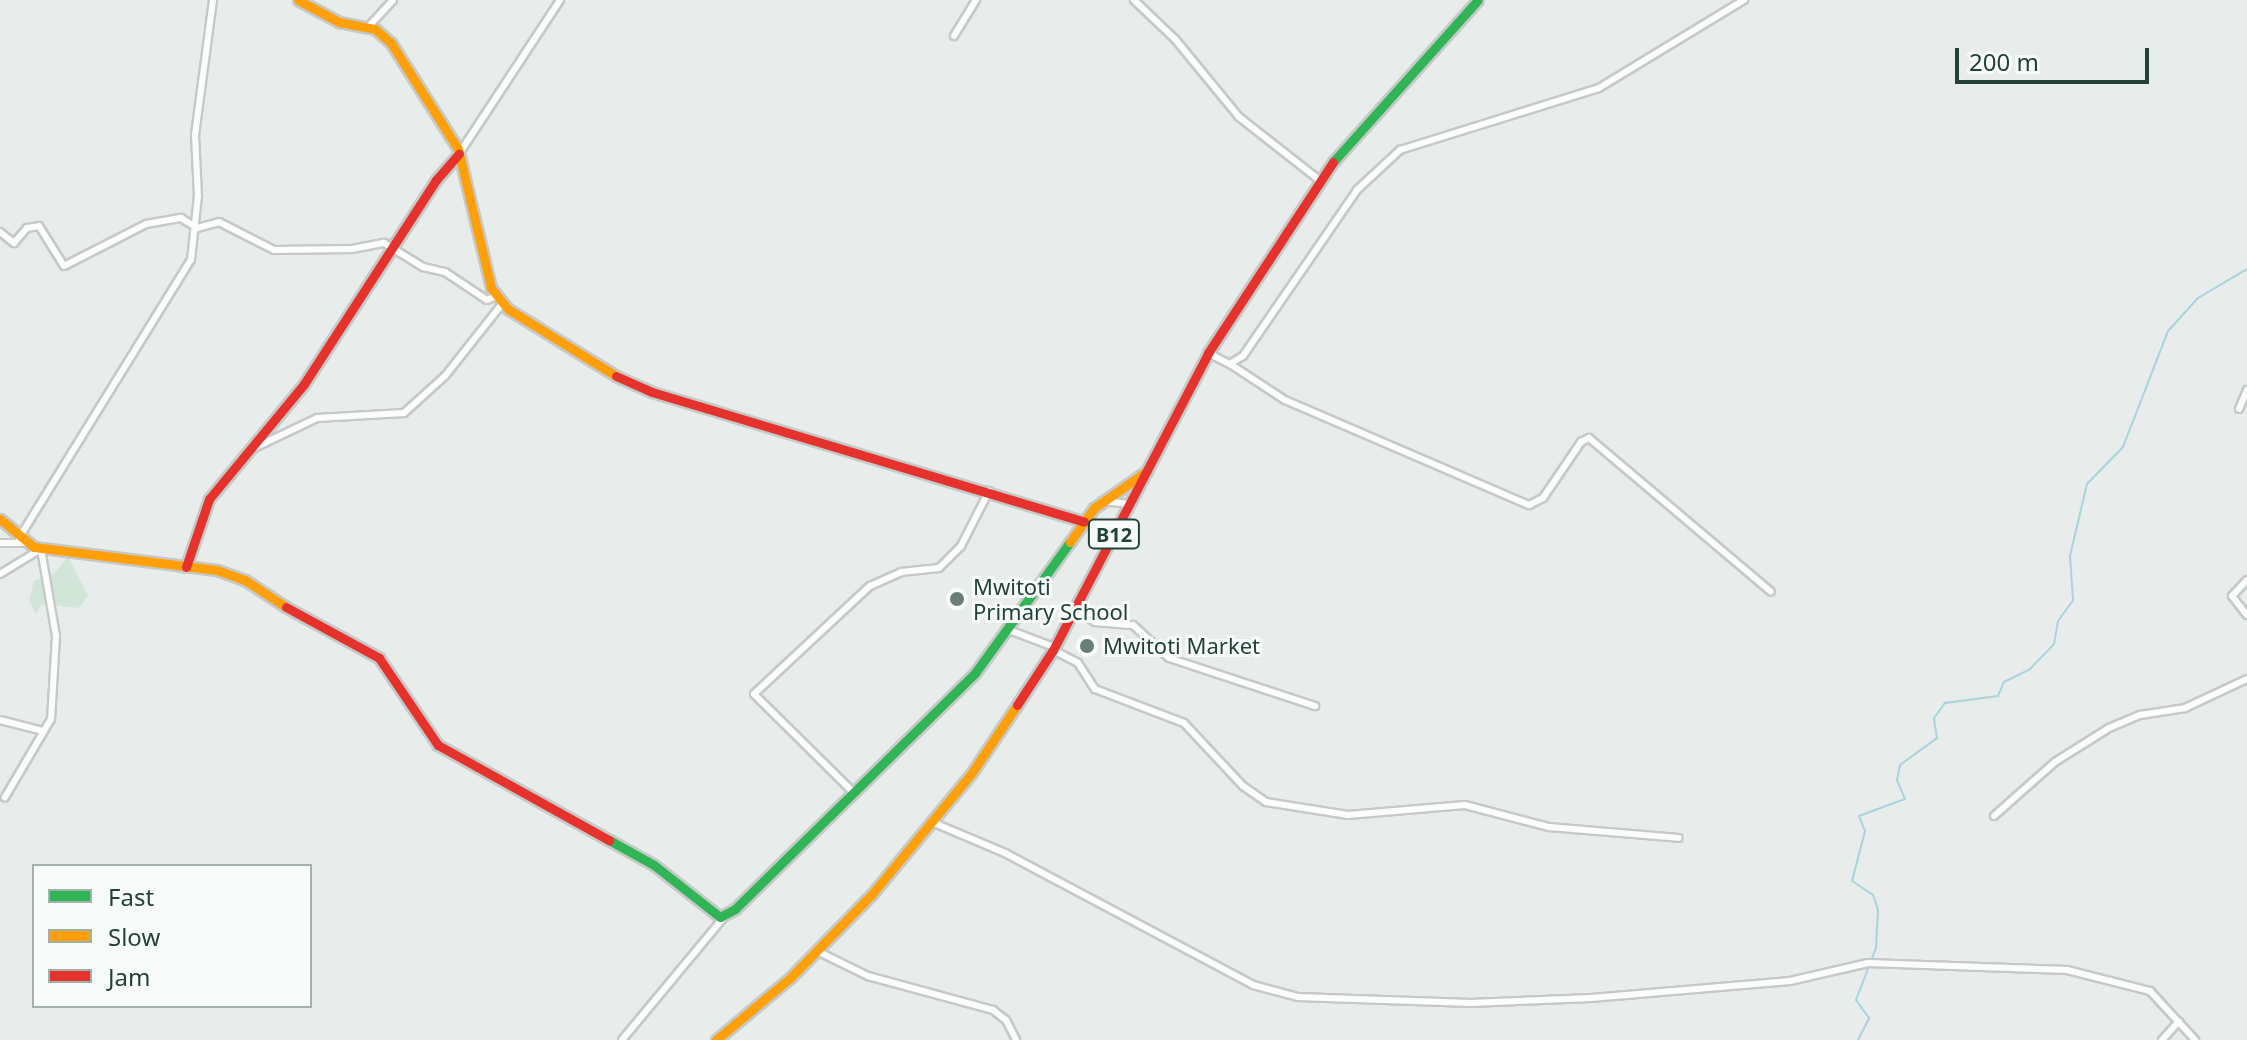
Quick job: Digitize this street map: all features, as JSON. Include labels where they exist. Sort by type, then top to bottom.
[{"type":"main road","points":[[298,0],[339,22],[369,26],[391,43],[459,154],[476,242],[499,300],[603,370],[652,392],[1084,522]]},
{"type":"main road","name":"B12","points":[[716,1040],[817,951],[934,823],[1054,648],[1208,353],[1318,179],[1393,87],[1478,0]]},
{"type":"main road","points":[[186,567],[209,499],[304,384],[438,176],[459,154]]},
{"type":"main road","points":[[0,519],[23,541],[41,549],[237,576],[314,626],[371,652],[392,672],[438,745],[633,852],[724,917],[851,790],[951,699],[1009,630],[1102,501],[1147,471]]},
{"type":"street","points":[[0,543],[23,541],[191,260],[195,135],[213,0]]},
{"type":"street","points":[[369,26],[393,0]]},
{"type":"street","points":[[459,154],[560,0]]},
{"type":"street","points":[[954,36],[976,0]]},
{"type":"street","points":[[1134,0],[1175,39],[1239,117],[1318,179]]},
{"type":"street","points":[[1230,364],[1258,338],[1357,190],[1400,150],[1599,88],[1744,0]]},
{"type":"street","points":[[0,232],[14,243],[27,228],[39,226],[64,266],[146,224],[181,218],[193,226],[219,222],[274,250],[393,246],[487,300],[499,300]]},
{"type":"street","points":[[250,450],[311,420],[404,413],[445,376],[499,300]]},
{"type":"street","points":[[1208,353],[1285,400],[1529,505],[1543,498],[1581,442],[1589,438],[1771,592]]},
{"type":"street","points":[[2239,409],[2247,390]]},
{"type":"street","points":[[851,790],[754,694],[870,586],[901,572],[939,568],[961,546],[962,535],[989,491]]},
{"type":"street","points":[[1102,501],[1130,504]]},
{"type":"street","points":[[0,574],[41,549],[56,636],[51,719],[5,797]]},
{"type":"street","points":[[2247,580],[2232,599],[2247,615]]},
{"type":"street","points":[[1075,609],[1100,624],[1133,625],[1169,658],[1315,706]]},
{"type":"street","points":[[1009,630],[1054,648],[1078,663],[1095,689],[1184,723],[1243,786],[1266,802],[1348,815],[1465,805],[1549,827],[1679,838]]},
{"type":"street","points":[[1994,816],[2055,762],[2109,728],[2140,715],[2185,708],[2247,679]]},
{"type":"street","points":[[0,720],[43,731]]},
{"type":"street","points":[[934,823],[1005,853],[1253,985],[1298,997],[1471,1003],[1591,998],[1790,981],[1871,963],[2087,971],[2150,991],[2195,1040]]},
{"type":"street","points":[[622,1040],[724,917]]},
{"type":"street","points":[[817,951],[868,976],[993,1010],[1006,1020],[1016,1040]]},
{"type":"street","points":[[2162,1040],[2179,1021]]},
{"type":"green space","points":[[68,557],[88,595],[79,608],[42,604],[36,614],[29,600],[34,581],[53,574]]},
{"type":"waterway","points":[[1858,1040],[1869,1018],[1856,1000],[1876,948],[1878,910],[1873,895],[1852,881],[1865,831],[1859,816],[1905,799],[1897,780],[1900,765],[1937,738],[1934,718],[1945,703],[1998,696],[2004,682],[2029,670],[2054,644],[2058,621],[2073,600],[2070,556],[2087,484],[2123,447],[2168,331],[2198,298],[2247,269]]},
{"type":"traffic: fast","points":[[1333,162],[1478,0]]},
{"type":"traffic: fast","points":[[609,840],[654,865],[720,917],[735,909],[975,673],[1070,542]]},
{"type":"traffic: slow","points":[[298,0],[339,22],[375,29],[391,43],[458,149],[491,288],[508,309],[616,376]]},
{"type":"traffic: slow","points":[[1070,542],[1094,508],[1147,471]]},
{"type":"traffic: slow","points":[[0,519],[34,547],[217,570],[245,580],[286,607]]},
{"type":"traffic: slow","points":[[716,1040],[790,978],[872,894],[971,774],[1017,705]]},
{"type":"traffic: jam","points":[[186,567],[209,499],[304,384],[436,180],[459,154]]},
{"type":"traffic: jam","points":[[1017,705],[1053,650],[1208,353],[1333,162]]},
{"type":"traffic: jam","points":[[616,376],[652,392],[1084,522]]},
{"type":"traffic: jam","points":[[286,607],[379,658],[438,745],[609,840]]},
{"type":"place","name":"Mwitoti Primary School","points":[[957,599]]},
{"type":"place","name":"Mwitoti Market","points":[[1087,646]]}]
